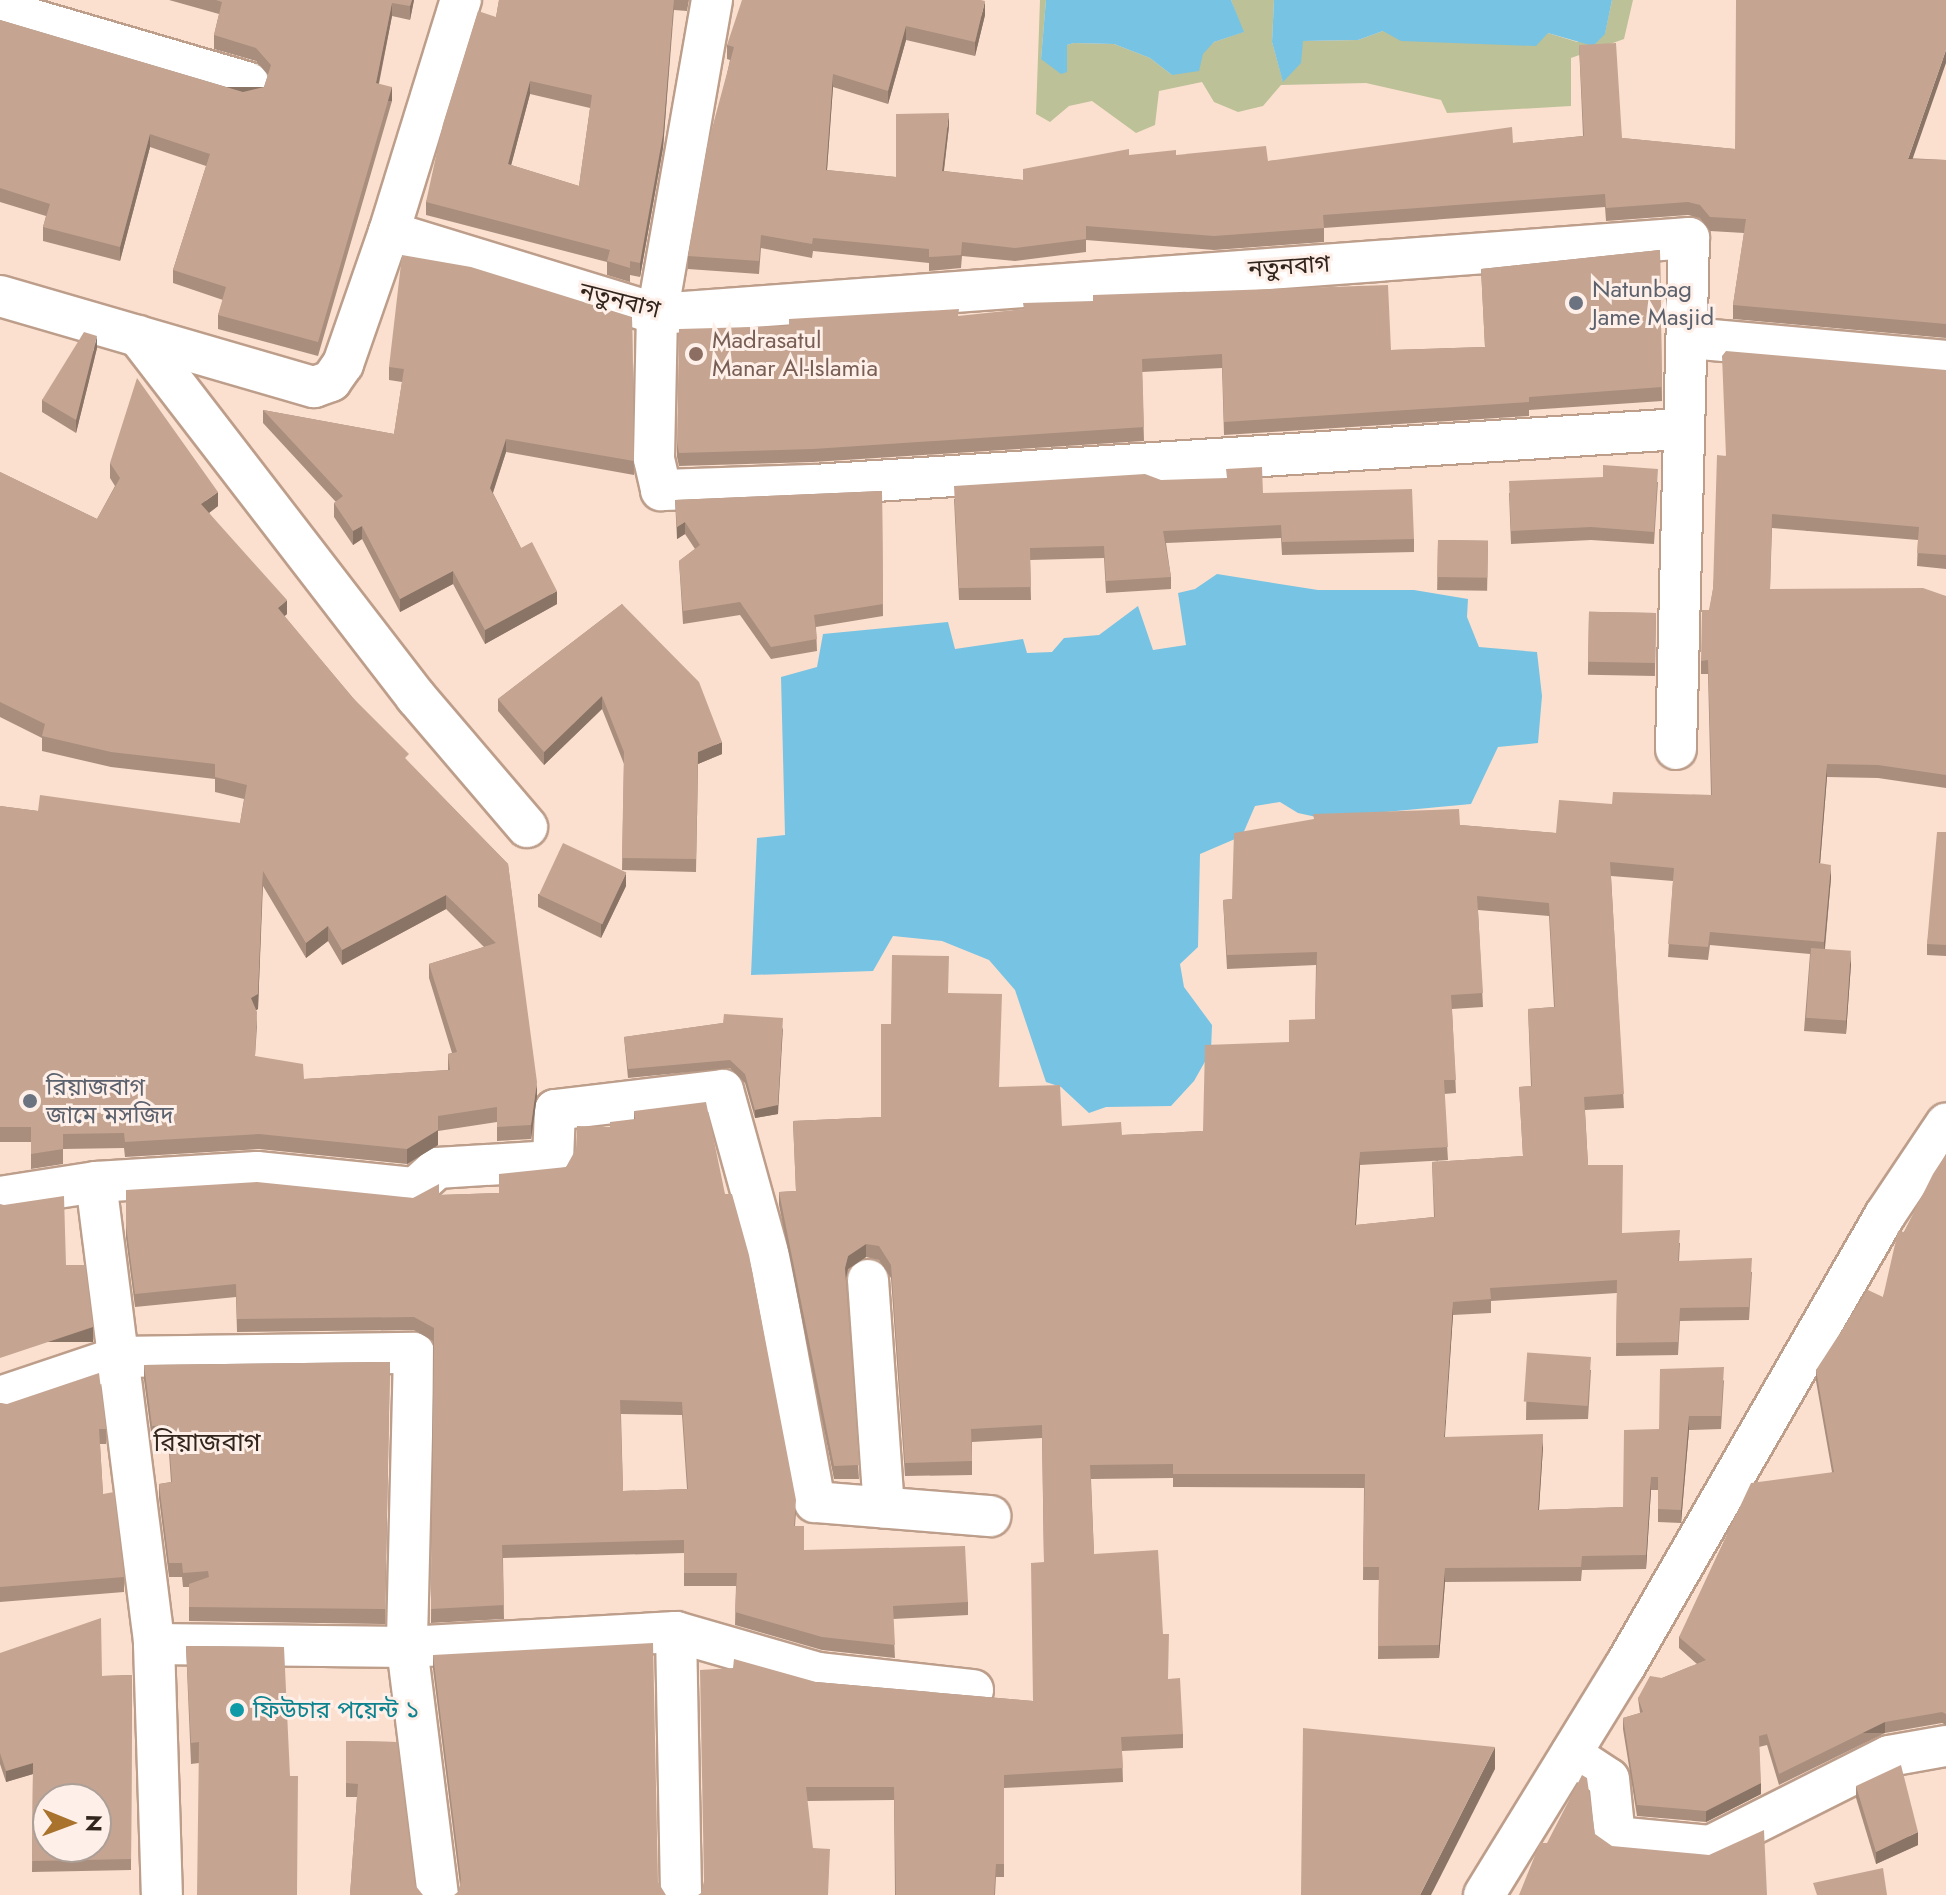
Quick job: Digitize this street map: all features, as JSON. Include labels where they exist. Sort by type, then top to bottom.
[{"type":"street","points":[[0,296],[314,387],[331,381],[343,364],[389,232],[461,0]]},
{"type":"street","points":[[712,0],[657,314],[654,459],[661,490],[1681,429]]},
{"type":"street","points":[[0,10],[249,83]]},
{"type":"street","name":"নতুনবাগ","points":[[389,232],[657,314],[1689,238],[1690,338],[1681,429],[1676,749]]},
{"type":"street","points":[[138,336],[416,697],[527,827]]},
{"type":"street","points":[[1690,338],[1946,361]]},
{"type":"street","points":[[0,1197],[96,1182],[257,1172],[415,1188],[437,1168],[553,1161],[555,1110],[723,1090],[771,1263],[815,1502],[990,1516]]},
{"type":"street","points":[[1484,1895],[1571,1754],[1885,1215],[1946,1124]]},
{"type":"street","points":[[96,1182],[154,1644],[162,1895]]},
{"type":"street","points":[[868,1280],[884,1507]]},
{"type":"street","points":[[0,1397],[119,1357],[414,1353],[407,1647],[438,1895]]},
{"type":"street","points":[[154,1644],[407,1647],[676,1632],[818,1673],[973,1690]]},
{"type":"street","points":[[676,1632],[681,1895]]},
{"type":"street","points":[[1571,1754],[1609,1779],[1615,1837],[1710,1846],[1889,1756],[1946,1746]]},
{"type":"green space","points":[[1040,0],[1046,0],[1041,59],[1065,55],[1067,45],[1074,43],[1114,44],[1150,58],[1172,75],[1214,42],[1243,32],[1231,0],[1274,0],[1272,42],[1283,81],[1303,41],[1358,40],[1383,31],[1548,33],[1577,42],[1605,33],[1612,0],[1633,0],[1624,39],[1571,58],[1571,106],[1447,113],[1441,100],[1366,83],[1281,85],[1263,106],[1238,112],[1214,102],[1202,82],[1159,91],[1155,125],[1136,133],[1092,101],[1069,106],[1050,122],[1036,114]]},
{"type":"water","points":[[1046,0],[1231,0],[1244,32],[1214,42],[1203,54],[1199,71],[1172,75],[1150,58],[1114,44],[1074,43],[1067,45],[1067,72],[1061,74],[1041,59]]},
{"type":"water","points":[[1274,0],[1612,0],[1605,34],[1593,46],[1548,33],[1536,46],[1401,41],[1383,31],[1358,40],[1303,41],[1301,63],[1283,82],[1272,42]]},
{"type":"water","points":[[1217,574],[1318,590],[1414,590],[1468,599],[1467,617],[1479,647],[1537,652],[1542,696],[1538,743],[1498,747],[1471,804],[1321,818],[1298,813],[1280,802],[1255,806],[1242,836],[1200,854],[1198,947],[1180,964],[1184,987],[1212,1025],[1211,1051],[1194,1081],[1171,1106],[1106,1107],[1089,1113],[1061,1087],[1046,1082],[1015,990],[989,960],[942,941],[893,936],[873,971],[751,975],[757,838],[785,835],[781,677],[817,667],[823,634],[948,622],[955,649],[1023,639],[1027,653],[1052,652],[1064,638],[1099,635],[1138,606],[1153,650],[1186,645],[1178,593],[1195,589]]},
{"type":"building","points":[[216,0],[412,0],[410,6],[392,3],[376,83],[392,87],[318,342],[218,315],[226,287],[173,270],[210,154],[150,134],[120,247],[43,227],[50,204],[0,188],[0,20],[243,92],[264,87],[271,65],[256,48],[214,35],[222,2]]},
{"type":"building","points":[[499,0],[674,0],[663,135],[640,263],[630,261],[630,268],[607,261],[610,250],[426,202],[443,124],[478,11],[496,17]],"holes":[[[530,81],[592,95],[579,186],[508,164]]]},
{"type":"building","points":[[742,0],[985,1],[975,42],[906,26],[888,91],[833,74],[826,170],[896,177],[896,114],[949,113],[942,171],[1023,180],[1023,169],[1129,149],[1129,155],[1176,150],[1176,155],[1266,146],[1268,161],[1512,127],[1513,143],[1584,136],[1579,45],[1616,43],[1622,138],[1735,149],[1736,0],[1946,0],[1946,50],[1908,159],[1946,160],[1946,324],[1733,305],[1746,219],[1710,217],[1700,205],[1688,202],[1606,208],[1605,194],[1323,215],[1324,228],[1214,236],[1086,226],[1086,239],[1015,248],[962,242],[961,255],[929,257],[929,249],[813,238],[812,244],[761,235],[759,261],[688,256],[707,147],[734,47],[727,45]]},
{"type":"building","points":[[1660,250],[1662,387],[1529,397],[1529,402],[1224,422],[1222,354],[1142,359],[1144,427],[813,449],[679,453],[679,329],[789,326],[789,319],[959,309],[958,316],[1024,309],[1023,303],[1093,301],[1093,295],[1388,285],[1391,350],[1485,347],[1481,269]]},
{"type":"building","points":[[402,255],[471,267],[632,317],[634,461],[506,439],[490,488],[521,548],[532,542],[557,591],[485,630],[453,571],[400,599],[362,526],[353,531],[334,503],[343,496],[263,410],[394,434],[404,369],[389,367]]},
{"type":"building","points":[[84,332],[97,336],[76,420],[42,400]]},
{"type":"building","points":[[1726,351],[1946,370],[1946,555],[1917,553],[1919,527],[1772,514],[1770,589],[1923,588],[1946,596],[1946,775],[1878,765],[1827,764],[1819,863],[1831,865],[1824,942],[1710,932],[1708,947],[1668,944],[1674,868],[1610,862],[1624,1094],[1584,1097],[1588,1165],[1623,1165],[1622,1233],[1680,1230],[1678,1261],[1752,1258],[1749,1307],[1680,1308],[1678,1342],[1616,1343],[1617,1280],[1490,1288],[1491,1299],[1453,1302],[1444,1437],[1543,1434],[1538,1510],[1623,1507],[1624,1430],[1659,1429],[1660,1369],[1724,1367],[1721,1416],[1689,1416],[1681,1510],[1658,1509],[1658,1477],[1651,1477],[1646,1555],[1582,1556],[1581,1567],[1445,1568],[1439,1645],[1378,1646],[1379,1567],[1363,1567],[1365,1474],[1173,1474],[1173,1464],[1090,1465],[1094,1554],[1158,1550],[1163,1634],[1169,1634],[1168,1679],[1180,1678],[1183,1734],[1121,1737],[1123,1768],[1004,1775],[1004,1864],[996,1864],[994,1895],[896,1895],[894,1787],[806,1787],[813,1848],[830,1849],[828,1895],[698,1895],[704,1881],[700,1670],[733,1668],[734,1659],[816,1682],[1033,1701],[1031,1563],[1044,1562],[1042,1425],[971,1429],[972,1461],[905,1463],[891,1265],[879,1246],[866,1244],[848,1256],[845,1268],[859,1465],[834,1466],[779,1192],[796,1191],[793,1121],[881,1117],[881,1024],[891,1024],[892,955],[949,956],[948,993],[1002,994],[999,1087],[1060,1085],[1062,1126],[1121,1122],[1122,1135],[1203,1131],[1205,1045],[1289,1042],[1289,1020],[1315,1019],[1317,952],[1227,955],[1223,900],[1232,899],[1234,833],[1314,819],[1313,814],[1459,809],[1460,825],[1556,833],[1559,800],[1612,804],[1613,792],[1712,795],[1708,660],[1701,661],[1702,610],[1709,610],[1713,589],[1717,455],[1726,456],[1722,356]],"holes":[[[1477,896],[1549,903],[1555,1007],[1528,1009],[1532,1086],[1519,1087],[1523,1156],[1432,1162],[1435,1217],[1355,1225],[1360,1152],[1448,1147],[1444,1080],[1456,1080],[1451,995],[1483,993]]]},
{"type":"building","points":[[137,378],[218,492],[201,504],[287,600],[278,608],[353,698],[409,754],[405,758],[508,864],[537,1082],[531,1125],[497,1127],[497,1107],[438,1116],[438,1130],[407,1149],[259,1134],[125,1142],[124,1133],[63,1134],[63,1149],[31,1154],[31,1127],[0,1127],[0,806],[38,811],[40,795],[240,823],[247,785],[215,777],[215,764],[111,752],[42,736],[45,724],[0,702],[0,472],[97,519],[120,478],[110,463]],"holes":[[[263,871],[306,943],[328,926],[342,950],[446,895],[496,943],[429,964],[457,1052],[448,1054],[450,1070],[304,1079],[303,1064],[255,1056],[257,1012],[251,998],[258,994]]]},
{"type":"building","points":[[1603,465],[1658,469],[1654,532],[1591,527],[1511,531],[1509,481],[1603,477]]},
{"type":"building","points":[[1262,467],[1263,493],[1412,489],[1414,539],[1282,542],[1281,525],[1163,531],[1171,577],[1106,581],[1104,546],[1030,548],[1031,587],[959,588],[954,486],[1145,474],[1161,480],[1227,478],[1226,469]]},
{"type":"building","points":[[882,491],[883,604],[814,615],[817,639],[771,647],[740,602],[683,611],[679,561],[700,545],[685,522],[677,527],[675,500]]},
{"type":"building","points":[[1438,540],[1488,541],[1487,578],[1437,577]]},
{"type":"building","points":[[622,604],[699,682],[722,742],[698,752],[696,859],[622,858],[624,752],[602,696],[544,752],[498,699]]},
{"type":"building","points":[[1589,612],[1656,613],[1655,663],[1588,662]]},
{"type":"building","points":[[1937,832],[1946,832],[1946,945],[1927,944]]},
{"type":"building","points":[[563,843],[626,873],[602,924],[539,895]]},
{"type":"building","points":[[1811,948],[1851,951],[1846,1021],[1806,1018]]},
{"type":"building","points":[[724,1014],[783,1018],[778,1105],[755,1110],[745,1074],[730,1060],[628,1069],[624,1037],[723,1023]]},
{"type":"building","points":[[706,1102],[725,1194],[732,1194],[749,1255],[796,1500],[794,1526],[804,1526],[804,1550],[965,1546],[968,1602],[893,1606],[895,1645],[822,1637],[735,1612],[737,1573],[684,1573],[684,1540],[502,1545],[504,1605],[431,1609],[434,1328],[414,1317],[237,1319],[236,1284],[135,1294],[126,1225],[126,1190],[257,1182],[413,1198],[439,1184],[439,1195],[499,1193],[499,1174],[566,1167],[576,1149],[577,1126],[610,1127],[610,1122],[635,1119],[634,1111]],"holes":[[[620,1400],[682,1402],[688,1489],[623,1491]]]},
{"type":"building","points":[[1946,1154],[1946,1714],[1942,1712],[1885,1722],[1779,1774],[1767,1734],[1759,1736],[1761,1783],[1706,1811],[1637,1805],[1623,1718],[1643,1712],[1638,1698],[1650,1676],[1662,1678],[1706,1660],[1679,1637],[1751,1483],[1834,1472],[1816,1370],[1868,1290],[1883,1297],[1898,1231],[1904,1232]]},
{"type":"building","points":[[64,1196],[66,1265],[85,1265],[93,1327],[0,1358],[0,1204]]},
{"type":"building","points":[[1527,1353],[1591,1357],[1588,1406],[1524,1401]]},
{"type":"building","points":[[390,1362],[385,1609],[189,1607],[189,1584],[209,1577],[208,1571],[183,1573],[182,1563],[169,1563],[159,1484],[172,1482],[168,1425],[152,1426],[144,1365]]},
{"type":"building","points":[[99,1373],[106,1429],[99,1429],[103,1494],[114,1492],[124,1577],[0,1587],[0,1403],[7,1404]]},
{"type":"building","points":[[101,1618],[102,1676],[132,1675],[131,1859],[112,1859],[112,1783],[33,1783],[33,1763],[6,1771],[0,1753],[0,1653]]},
{"type":"building","points":[[653,1643],[658,1882],[666,1895],[454,1895],[459,1891],[461,1879],[433,1655]]},
{"type":"building","points":[[186,1646],[284,1647],[290,1776],[298,1776],[297,1895],[197,1895],[199,1742],[191,1743]]},
{"type":"building","points":[[1303,1728],[1495,1747],[1420,1895],[1301,1895]]},
{"type":"building","points":[[346,1741],[397,1742],[415,1885],[423,1895],[350,1895],[358,1784],[346,1783]]},
{"type":"building","points":[[1901,1765],[1918,1832],[1876,1852],[1856,1786]]},
{"type":"building","points":[[1582,1775],[1587,1778],[1595,1834],[1612,1846],[1709,1855],[1764,1830],[1767,1895],[1519,1895],[1540,1843],[1547,1843]]},
{"type":"building","points":[[1883,1868],[1887,1895],[1817,1895],[1813,1883]]},
{"type":"place","name":"Natunbag Jame Masjid","points":[[1576,303]]},
{"type":"place","name":"Madrasatul Manar Al-Islamia","points":[[696,354]]},
{"type":"place","name":"রিয়াজবাগ জামে মসজিদ","points":[[30,1101]]},
{"type":"place","name":"ফিউচার পয়েন্ট ১","points":[[237,1710]]},
{"type":"district","name":"রিয়াজবাগ","points":[[207,1443]]}]
